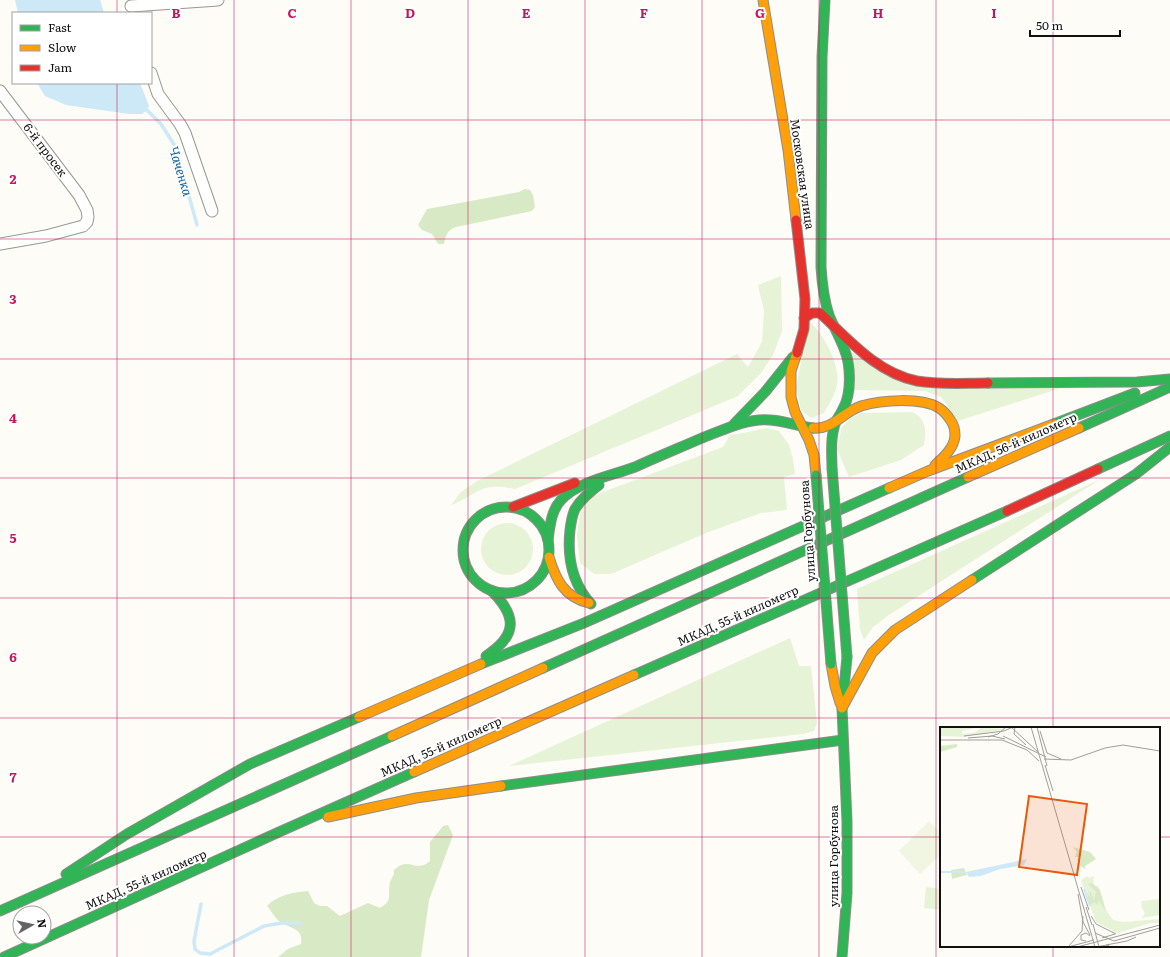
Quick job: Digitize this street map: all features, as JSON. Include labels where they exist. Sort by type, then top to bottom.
[{"type":"main road","name":"Московская улица","points":[[763,0],[788,150],[801,263],[804,300],[804,329],[797,351]]},
{"type":"main road","name":"Московская улица","points":[[825,0],[822,57],[820,253],[823,290],[827,309],[836,327]]},
{"type":"main road","points":[[804,318],[812,313],[820,313],[856,348],[882,367],[906,378],[933,383],[1136,382],[1170,380]]},
{"type":"main road","name":"улица Горбунова","points":[[836,327],[846,352],[849,367],[847,398],[842,411],[835,422],[832,442],[832,468],[847,656],[842,708],[848,861],[842,957]]},
{"type":"main road","points":[[732,426],[768,391],[797,351]]},
{"type":"main road","name":"улица Горбунова","points":[[797,351],[791,371],[791,397],[795,412],[809,440],[814,455],[831,664],[835,686],[842,708]]},
{"type":"main road","points":[[2,910],[35,895],[127,834],[250,764],[464,672],[584,623],[928,470],[1170,380]]},
{"type":"main road","name":"МКАД, 56-й километр","points":[[35,895],[1170,387]]},
{"type":"main road","points":[[651,593],[604,603],[591,604],[571,597],[563,590],[556,579],[549,557],[548,540],[551,518],[561,500],[580,487],[619,473],[732,426],[748,421],[778,420],[812,428],[823,428],[835,422],[854,408],[880,402],[920,402],[937,406],[947,414],[955,433],[954,443],[950,452],[928,470]]},
{"type":"main road","name":"МКАД, 55-й километр","points":[[4,957],[279,832],[995,516],[1170,436]]},
{"type":"main road","points":[[842,708],[872,653],[895,630],[1136,474],[1170,447]]},
{"type":"main road","points":[[513,507],[585,478],[603,474],[619,473]]},
{"type":"main road","points":[[591,604],[580,592],[574,579],[570,564],[568,550],[571,522],[574,510],[582,499],[591,490],[619,473]]},
{"type":"main road","points":[[464,672],[499,648],[507,636],[510,623],[508,612],[500,599],[491,590],[477,581],[467,568],[463,551],[469,527],[481,515],[496,508],[513,507],[521,509],[535,518],[541,525],[548,540]]},
{"type":"main road","points":[[491,590],[508,593],[524,589],[531,585],[540,576],[549,557]]},
{"type":"main road","points":[[831,664],[841,677],[846,678],[857,676],[863,670]]},
{"type":"main road","points":[[279,832],[358,810],[416,798],[843,740]]},
{"type":"street","points":[[132,6],[218,0]]},
{"type":"street","points":[[152,76],[158,94],[185,133],[212,211]]},
{"type":"street","name":"6-й просек","points":[[0,91],[79,195],[87,210],[88,217],[87,222],[78,228],[46,236],[0,244]]},
{"type":"green space","points":[[525,189],[530,190],[533,195],[535,207],[532,211],[456,227],[447,233],[444,244],[438,244],[432,234],[422,230],[418,225],[427,209],[519,192]]},
{"type":"green space","points":[[781,276],[782,331],[773,355],[761,373],[738,396],[515,489],[498,487],[484,488],[451,505],[461,492],[477,481],[737,354],[748,367],[762,342],[764,311],[758,285]]},
{"type":"green space","points":[[809,321],[820,333],[830,350],[834,359],[838,377],[835,392],[824,413],[811,418],[801,410],[796,388]]},
{"type":"green space","points":[[851,352],[890,377],[1064,387],[958,421],[941,397],[925,391],[854,390]]},
{"type":"green space","points":[[912,412],[923,422],[925,430],[924,445],[901,460],[849,477],[837,449],[842,427],[851,418],[861,413]]},
{"type":"green space","points":[[766,428],[779,431],[789,445],[793,459],[795,474],[784,477],[787,510],[761,513],[706,533],[611,574],[594,574],[580,563],[577,536],[581,509],[595,495],[723,447],[730,435]]},
{"type":"green space","points":[[1099,480],[889,615],[873,627],[864,640],[860,629],[857,589]]},
{"type":"green space","points":[[502,523],[512,523],[526,530],[533,544],[533,554],[526,568],[512,575],[502,575],[492,571],[485,564],[481,554],[481,544],[485,534],[492,527]]},
{"type":"green space","points":[[790,638],[799,666],[811,666],[817,723],[814,731],[803,734],[509,766]]},
{"type":"green space","points":[[929,821],[940,832],[940,855],[920,874],[899,851]]},
{"type":"green space","points":[[448,825],[453,835],[429,900],[421,957],[278,957],[288,949],[301,944],[301,938],[298,931],[283,924],[276,918],[267,906],[271,902],[286,895],[308,891],[314,903],[320,906],[327,906],[340,916],[368,903],[380,908],[389,900],[389,887],[394,870],[404,864],[421,866],[430,861],[430,842],[443,826]]},
{"type":"green space","points":[[926,887],[940,889],[940,910],[924,908]]},
{"type":"water","points":[[15,0],[100,0],[104,12],[18,12]]},
{"type":"water","points":[[38,84],[140,84],[149,106],[142,114],[129,114],[66,105],[45,96]]},
{"type":"waterway","name":"Чаченка","points":[[144,107],[161,124],[175,146],[197,225]]},
{"type":"waterway","points":[[201,904],[194,941],[195,949],[200,953],[210,954],[264,926],[282,923],[300,923]]},
{"type":"traffic: fast","points":[[825,0],[822,57],[821,267],[827,309],[846,356],[849,375],[847,400],[835,423],[833,433],[832,468]]},
{"type":"traffic: fast","points":[[734,424],[765,392],[793,357]]},
{"type":"traffic: fast","points":[[988,383],[1137,382],[1170,379]]},
{"type":"traffic: fast","points":[[1079,428],[1170,387]]},
{"type":"traffic: fast","points":[[1054,424],[1135,393]]},
{"type":"traffic: fast","points":[[548,540],[552,519],[558,504],[568,493],[586,484],[635,467],[702,438],[744,423],[759,420],[773,420],[813,428]]},
{"type":"traffic: fast","points":[[1098,469],[1170,436]]},
{"type":"traffic: fast","points":[[972,580],[1136,474],[1170,447]]},
{"type":"traffic: fast","points":[[832,468],[847,657]]},
{"type":"traffic: fast","points":[[816,475],[831,664]]},
{"type":"traffic: fast","points":[[543,668],[968,477]]},
{"type":"traffic: fast","points":[[591,604],[579,587],[575,578],[570,560],[569,540],[571,521],[577,505],[599,485]]},
{"type":"traffic: fast","points":[[481,664],[584,623],[889,488]]},
{"type":"traffic: fast","points":[[506,507],[522,510],[530,514],[542,526],[546,534],[549,550],[546,566],[542,574],[530,586],[522,590],[506,593],[490,590],[482,586],[470,574],[466,566],[463,550],[466,534],[470,526],[482,514],[490,510],[506,507]]},
{"type":"traffic: fast","points":[[634,675],[1007,511]]},
{"type":"traffic: fast","points":[[486,656],[504,640],[510,625],[506,608],[491,590]]},
{"type":"traffic: fast","points":[[842,957],[847,893],[847,821],[842,708],[847,657]]},
{"type":"traffic: fast","points":[[66,874],[127,834],[250,764],[359,717]]},
{"type":"traffic: fast","points":[[0,911],[392,736]]},
{"type":"traffic: fast","points":[[501,786],[843,740]]},
{"type":"traffic: fast","points":[[4,957],[414,772]]},
{"type":"traffic: slow","points":[[763,0],[788,150],[796,220]]},
{"type":"traffic: slow","points":[[797,353],[791,371],[791,397],[795,412],[809,440],[814,455],[816,475]]},
{"type":"traffic: slow","points":[[813,428],[820,428],[832,424],[849,412],[869,404],[890,401],[922,402],[941,409],[947,415],[954,428],[955,434],[951,448],[935,465]]},
{"type":"traffic: slow","points":[[889,488],[928,471],[1054,424]]},
{"type":"traffic: slow","points":[[968,477],[1079,428]]},
{"type":"traffic: slow","points":[[549,557],[558,580],[567,592],[573,597],[589,603]]},
{"type":"traffic: slow","points":[[842,708],[872,653],[895,630],[972,580]]},
{"type":"traffic: slow","points":[[359,717],[481,664]]},
{"type":"traffic: slow","points":[[831,664],[840,703]]},
{"type":"traffic: slow","points":[[392,736],[543,668]]},
{"type":"traffic: slow","points":[[414,772],[634,675]]},
{"type":"traffic: slow","points":[[328,817],[416,798],[501,786]]},
{"type":"traffic: jam","points":[[796,220],[805,299],[804,329],[797,353]]},
{"type":"traffic: jam","points":[[804,318],[812,313],[820,313],[864,354],[889,371],[903,377],[917,381],[935,383],[988,383]]},
{"type":"traffic: jam","points":[[1007,511],[1098,469]]},
{"type":"traffic: jam","points":[[513,507],[575,483]]}]
